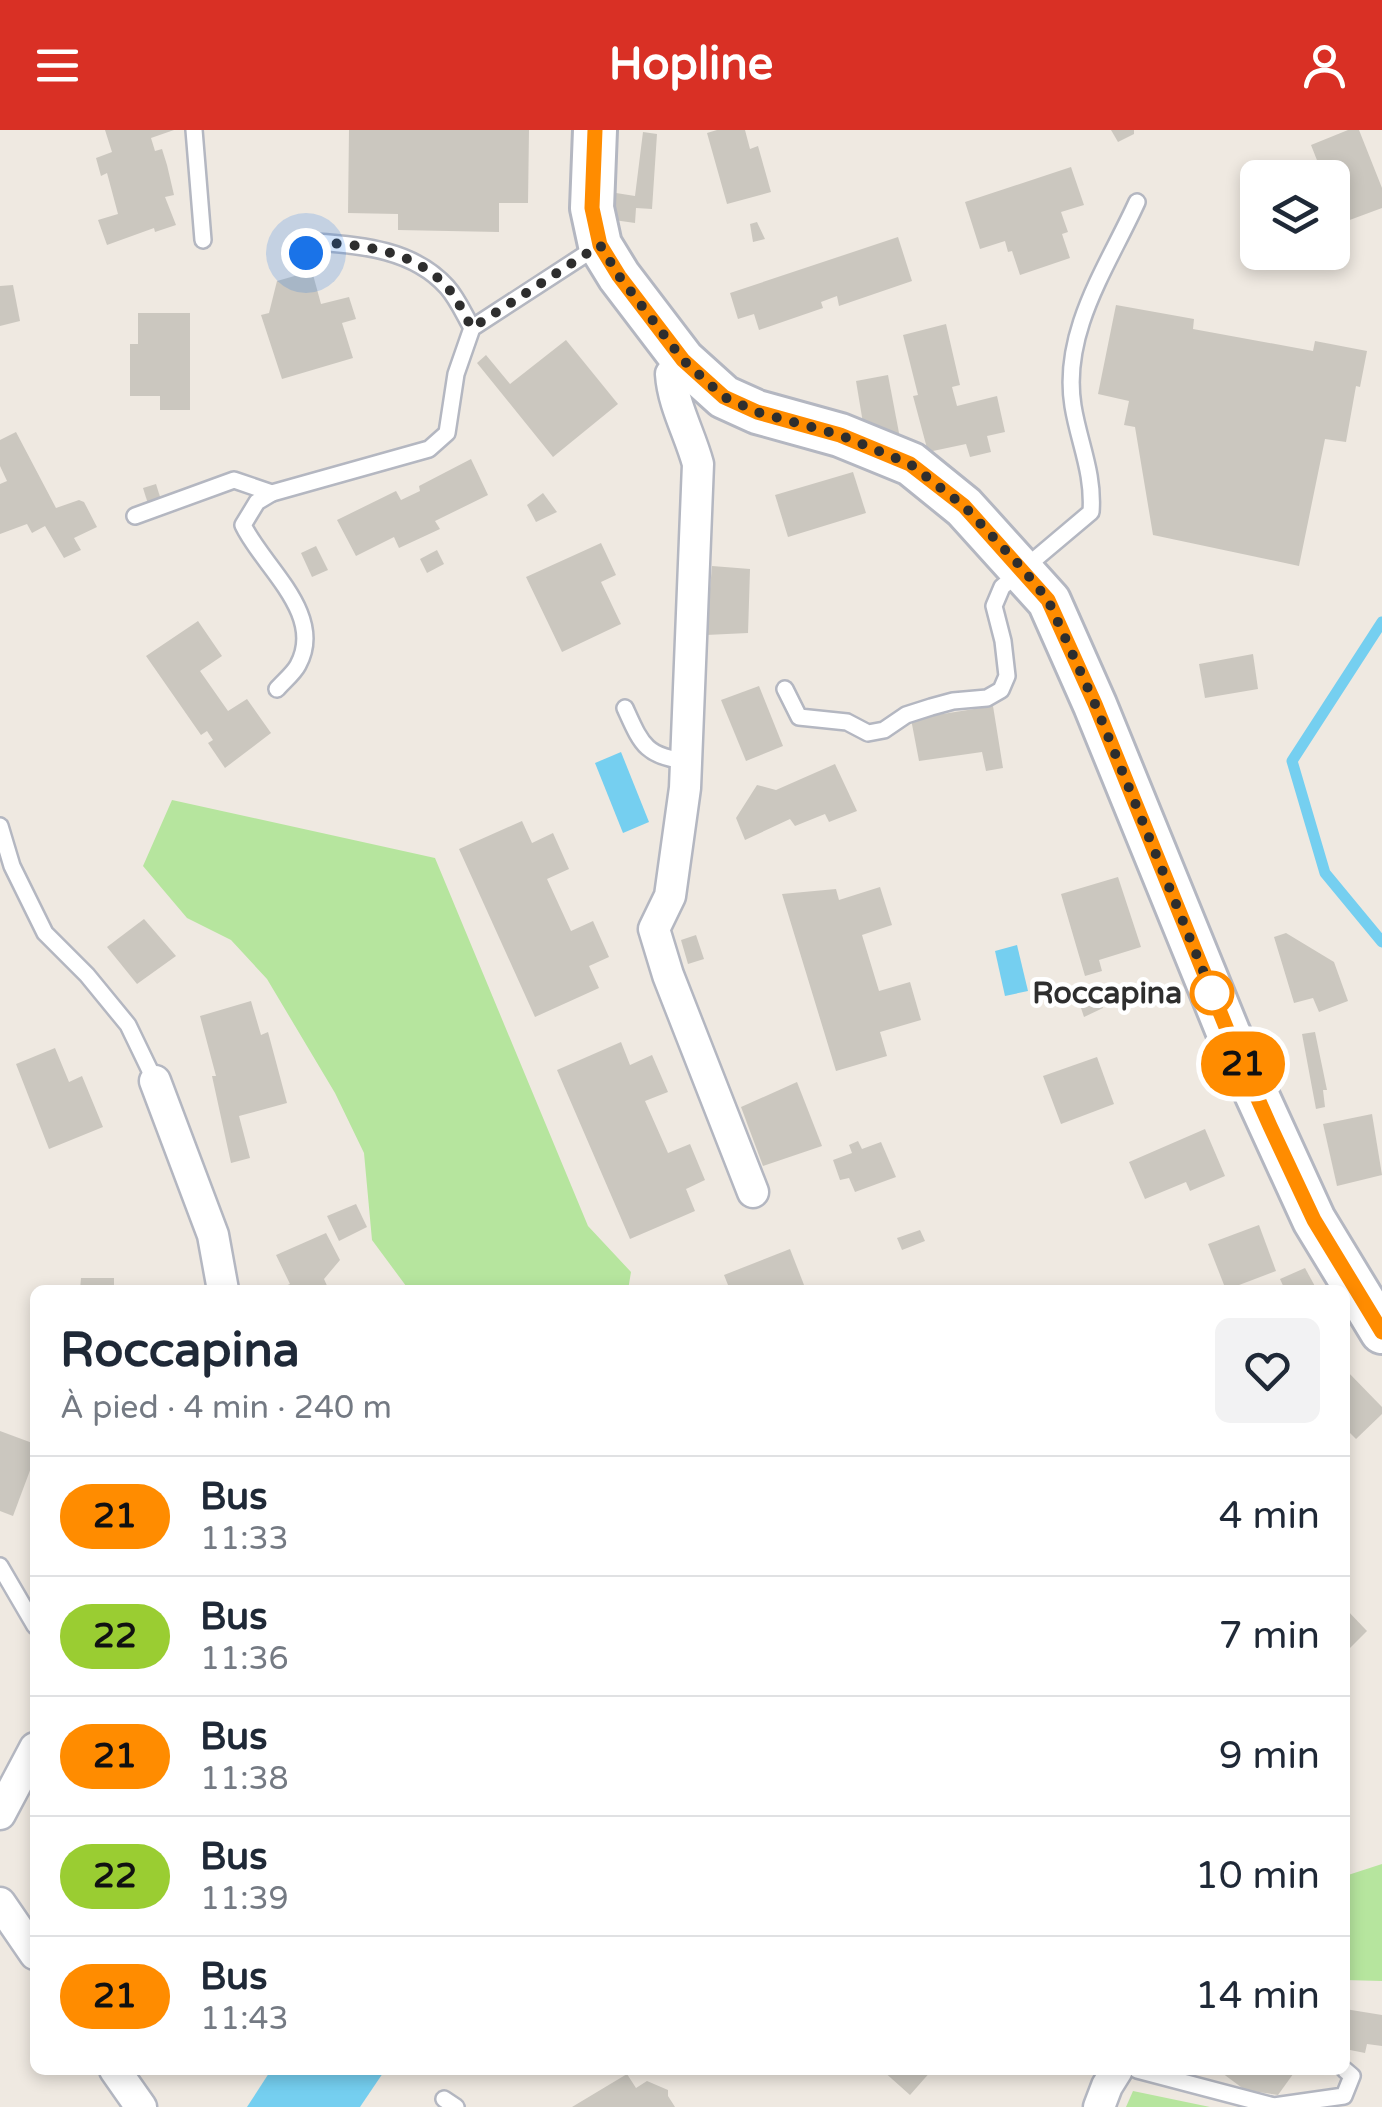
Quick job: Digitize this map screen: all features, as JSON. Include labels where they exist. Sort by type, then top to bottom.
[{"type":"street","points":[[595,130],[592,208],[600,245],[683,360],[724,397],[757,412],[840,435],[910,464],[964,506],[1048,600],[1095,704],[1228,1032],[1314,1220],[1382,1332]]},
{"type":"street","points":[[683,360],[671,374],[672,394],[698,464],[687,761],[674,877],[670,896],[654,929],[668,975],[754,1192]]},
{"type":"street","points":[[154,1081],[212,1235],[222,1285]]},
{"type":"street","points":[[0,1814],[30,1757]]},
{"type":"street","points":[[0,1903],[30,1947]]},
{"type":"street","points":[[119,2075],[141,2107]]},
{"type":"street","points":[[1099,2107],[1114,2075]]},
{"type":"lane","points":[[194,130],[203,240]]},
{"type":"lane","points":[[786,689],[799,716],[847,722],[868,733],[884,730],[906,715],[952,701],[987,698],[1000,690],[1006,676],[994,606],[1002,587],[1090,512],[1090,471],[1072,404],[1079,322],[1137,202]]},
{"type":"lane","points":[[306,253],[315,242],[371,247],[402,256],[430,270],[450,290],[472,328]]},
{"type":"lane","points":[[278,689],[299,664],[304,642],[302,616],[243,525],[257,502],[272,493],[429,448],[447,434],[456,374],[472,328],[600,245]]},
{"type":"lane","points":[[135,516],[234,480],[272,493]]},
{"type":"lane","points":[[625,708],[643,746],[664,759],[687,761]]},
{"type":"lane","points":[[0,826],[12,866],[45,934],[87,975],[128,1026],[154,1081]]},
{"type":"lane","points":[[0,1566],[30,1617]]},
{"type":"lane","points":[[1156,2075],[1274,2106],[1344,2096],[1350,2074]]},
{"type":"green space","points":[[172,800],[435,858],[588,1226],[631,1272],[629,1285],[405,1285],[372,1240],[364,1153],[335,1093],[267,979],[231,940],[187,918],[143,866]]},
{"type":"green space","points":[[1382,1864],[1382,1981],[1350,1980],[1350,1874]]},
{"type":"green space","points":[[1133,2091],[1210,2107],[1126,2107]]},
{"type":"water","points":[[621,752],[649,822],[623,833],[595,763]]},
{"type":"water","points":[[1017,945],[1028,991],[1005,996],[995,951]]},
{"type":"water","points":[[268,2075],[382,2075],[360,2107],[247,2107]]},
{"type":"building","points":[[105,130],[174,130],[151,138],[155,151],[162,149],[167,165],[174,195],[165,197],[176,225],[155,232],[154,228],[107,245],[98,220],[118,214],[107,173],[101,176],[96,158],[112,152]]},
{"type":"building","points":[[349,130],[529,130],[528,203],[499,203],[499,232],[398,230],[398,214],[348,213]]},
{"type":"building","points":[[745,130],[750,149],[758,146],[771,192],[727,204],[707,133]]},
{"type":"building","points":[[1111,130],[1134,130],[1134,134],[1118,142]]},
{"type":"building","points":[[1348,130],[1359,130],[1382,188],[1382,208],[1350,220],[1350,160],[1317,160],[1311,145]]},
{"type":"building","points":[[643,132],[657,134],[652,209],[636,208],[635,223],[614,220],[616,193],[635,196]]},
{"type":"building","points":[[1071,167],[1084,205],[1061,212],[1068,232],[1062,234],[1070,258],[1020,275],[1005,241],[980,249],[965,202]]},
{"type":"building","points":[[757,222],[765,239],[753,242],[750,224]]},
{"type":"building","points":[[898,237],[912,281],[839,306],[837,296],[821,302],[823,308],[759,330],[754,314],[738,319],[730,293]]},
{"type":"building","points":[[312,271],[321,304],[349,297],[356,319],[342,323],[353,358],[282,379],[261,315],[269,313],[277,281]]},
{"type":"building","points":[[13,285],[20,321],[0,326],[0,286]]},
{"type":"building","points":[[1116,305],[1194,319],[1193,329],[1313,351],[1315,341],[1367,351],[1346,442],[1325,439],[1299,566],[1153,535],[1135,427],[1124,425],[1129,401],[1098,394]]},
{"type":"building","points":[[138,313],[190,313],[190,410],[160,410],[160,396],[130,396],[130,344],[138,344]]},
{"type":"building","points":[[946,324],[960,385],[952,387],[957,406],[997,396],[1005,432],[987,436],[991,452],[970,457],[966,444],[928,452],[903,335]]},
{"type":"building","points":[[566,340],[618,404],[553,457],[477,363],[486,355],[510,384]]},
{"type":"building","points":[[888,375],[899,433],[865,435],[856,381]]},
{"type":"building","points":[[16,432],[56,508],[79,500],[84,502],[97,527],[74,538],[81,550],[64,558],[45,526],[32,533],[27,524],[0,534],[0,484],[7,481],[0,466],[0,440]]},
{"type":"building","points":[[471,459],[488,495],[435,521],[440,529],[399,548],[394,537],[356,556],[337,520],[396,491],[401,500]]},
{"type":"building","points":[[853,472],[866,513],[788,537],[775,495]]},
{"type":"building","points":[[156,484],[162,503],[149,507],[143,488]]},
{"type":"building","points":[[543,493],[557,512],[536,522],[527,505]]},
{"type":"building","points":[[601,543],[616,575],[601,582],[621,624],[562,652],[526,577]]},
{"type":"building","points":[[316,546],[328,570],[312,577],[301,553]]},
{"type":"building","points":[[437,550],[444,564],[427,573],[420,559]]},
{"type":"building","points":[[712,566],[750,569],[748,633],[706,635]]},
{"type":"building","points":[[198,621],[222,656],[200,671],[228,711],[247,699],[271,733],[225,768],[208,743],[213,740],[207,731],[201,735],[146,656]]},
{"type":"building","points":[[1253,654],[1258,689],[1205,698],[1199,664]]},
{"type":"building","points":[[759,686],[783,746],[746,761],[721,700]]},
{"type":"building","points":[[993,706],[1003,768],[986,771],[982,752],[919,761],[911,719]]},
{"type":"building","points":[[835,764],[857,811],[829,822],[825,814],[795,826],[790,819],[745,840],[736,818],[757,785],[776,790]]},
{"type":"building","points":[[522,821],[532,843],[553,833],[569,869],[547,879],[571,931],[593,921],[609,957],[589,966],[599,988],[535,1017],[459,849]]},
{"type":"building","points":[[1118,877],[1141,947],[1099,960],[1102,971],[1085,976],[1061,894]]},
{"type":"building","points":[[880,887],[892,925],[862,935],[879,991],[910,982],[921,1020],[880,1032],[887,1056],[836,1071],[782,894],[836,889],[839,900]]},
{"type":"building","points":[[144,919],[176,956],[137,984],[107,947]]},
{"type":"building","points":[[1286,933],[1334,962],[1348,1001],[1319,1012],[1313,998],[1294,1003],[1274,937]]},
{"type":"building","points":[[696,935],[704,959],[688,964],[681,940]]},
{"type":"building","points":[[1094,986],[1103,1008],[1084,1017],[1076,993]]},
{"type":"building","points":[[251,1001],[261,1035],[268,1032],[287,1103],[239,1116],[250,1158],[231,1163],[212,1076],[216,1076],[200,1016]]},
{"type":"building","points":[[1315,1032],[1327,1090],[1323,1090],[1325,1107],[1316,1109],[1302,1034]]},
{"type":"building","points":[[621,1042],[630,1065],[652,1055],[668,1092],[645,1101],[668,1153],[690,1144],[705,1180],[686,1189],[695,1211],[630,1239],[557,1070]]},
{"type":"building","points":[[55,1048],[69,1082],[82,1076],[103,1127],[49,1149],[16,1064]]},
{"type":"building","points":[[1097,1057],[1114,1104],[1061,1124],[1043,1076]]},
{"type":"building","points":[[797,1082],[822,1146],[763,1166],[741,1107]]},
{"type":"building","points":[[1372,1114],[1382,1175],[1337,1186],[1323,1124]]},
{"type":"building","points":[[1205,1129],[1225,1176],[1190,1191],[1186,1182],[1145,1199],[1129,1162]]},
{"type":"building","points":[[858,1141],[862,1149],[881,1142],[896,1177],[855,1192],[849,1178],[840,1180],[833,1160],[852,1153],[849,1145]]},
{"type":"building","points":[[356,1204],[367,1227],[339,1241],[327,1216]]},
{"type":"building","points":[[1259,1225],[1276,1271],[1239,1285],[1224,1285],[1208,1244]]},
{"type":"building","points":[[920,1230],[925,1241],[902,1250],[897,1238]]},
{"type":"building","points":[[326,1233],[340,1260],[324,1279],[327,1285],[288,1285],[276,1255]]},
{"type":"building","points":[[790,1249],[804,1285],[728,1285],[724,1275]]},
{"type":"building","points":[[1305,1268],[1314,1285],[1283,1285],[1280,1279]]},
{"type":"building","points":[[81,1278],[114,1278],[114,1285],[80,1285]]},
{"type":"building","points":[[1350,1374],[1382,1407],[1382,1414],[1356,1439],[1350,1433]]},
{"type":"building","points":[[0,1431],[30,1442],[30,1470],[13,1516],[0,1511]]},
{"type":"building","points":[[1350,1613],[1367,1631],[1350,1648]]},
{"type":"building","points":[[1350,2010],[1382,2015],[1382,2046],[1367,2044],[1365,2053],[1350,2050]]},
{"type":"building","points":[[628,2075],[636,2088],[647,2081],[668,2090],[675,2107],[572,2107]]},
{"type":"building","points":[[888,2075],[928,2075],[910,2095]]},
{"type":"building","points":[[1225,2075],[1292,2075],[1278,2095],[1245,2090]]},
{"type":"waterway","points":[[1382,622],[1292,761],[1325,873],[1382,942]]},
{"type":"bus line","name":"21","points":[[595,130],[592,208],[600,245],[683,360],[724,397],[757,412],[840,435],[910,464],[964,506],[1048,600],[1270,1126],[1314,1220],[1382,1332]]},
{"type":"place","name":"Roccapina","points":[[1212,993]]},
{"type":"route","points":[[306,253],[315,242],[371,247],[402,256],[430,270],[450,290],[472,328],[600,245],[683,360],[724,397],[757,412],[840,435],[910,464],[964,506],[1048,600],[1095,704],[1212,993]]}]
